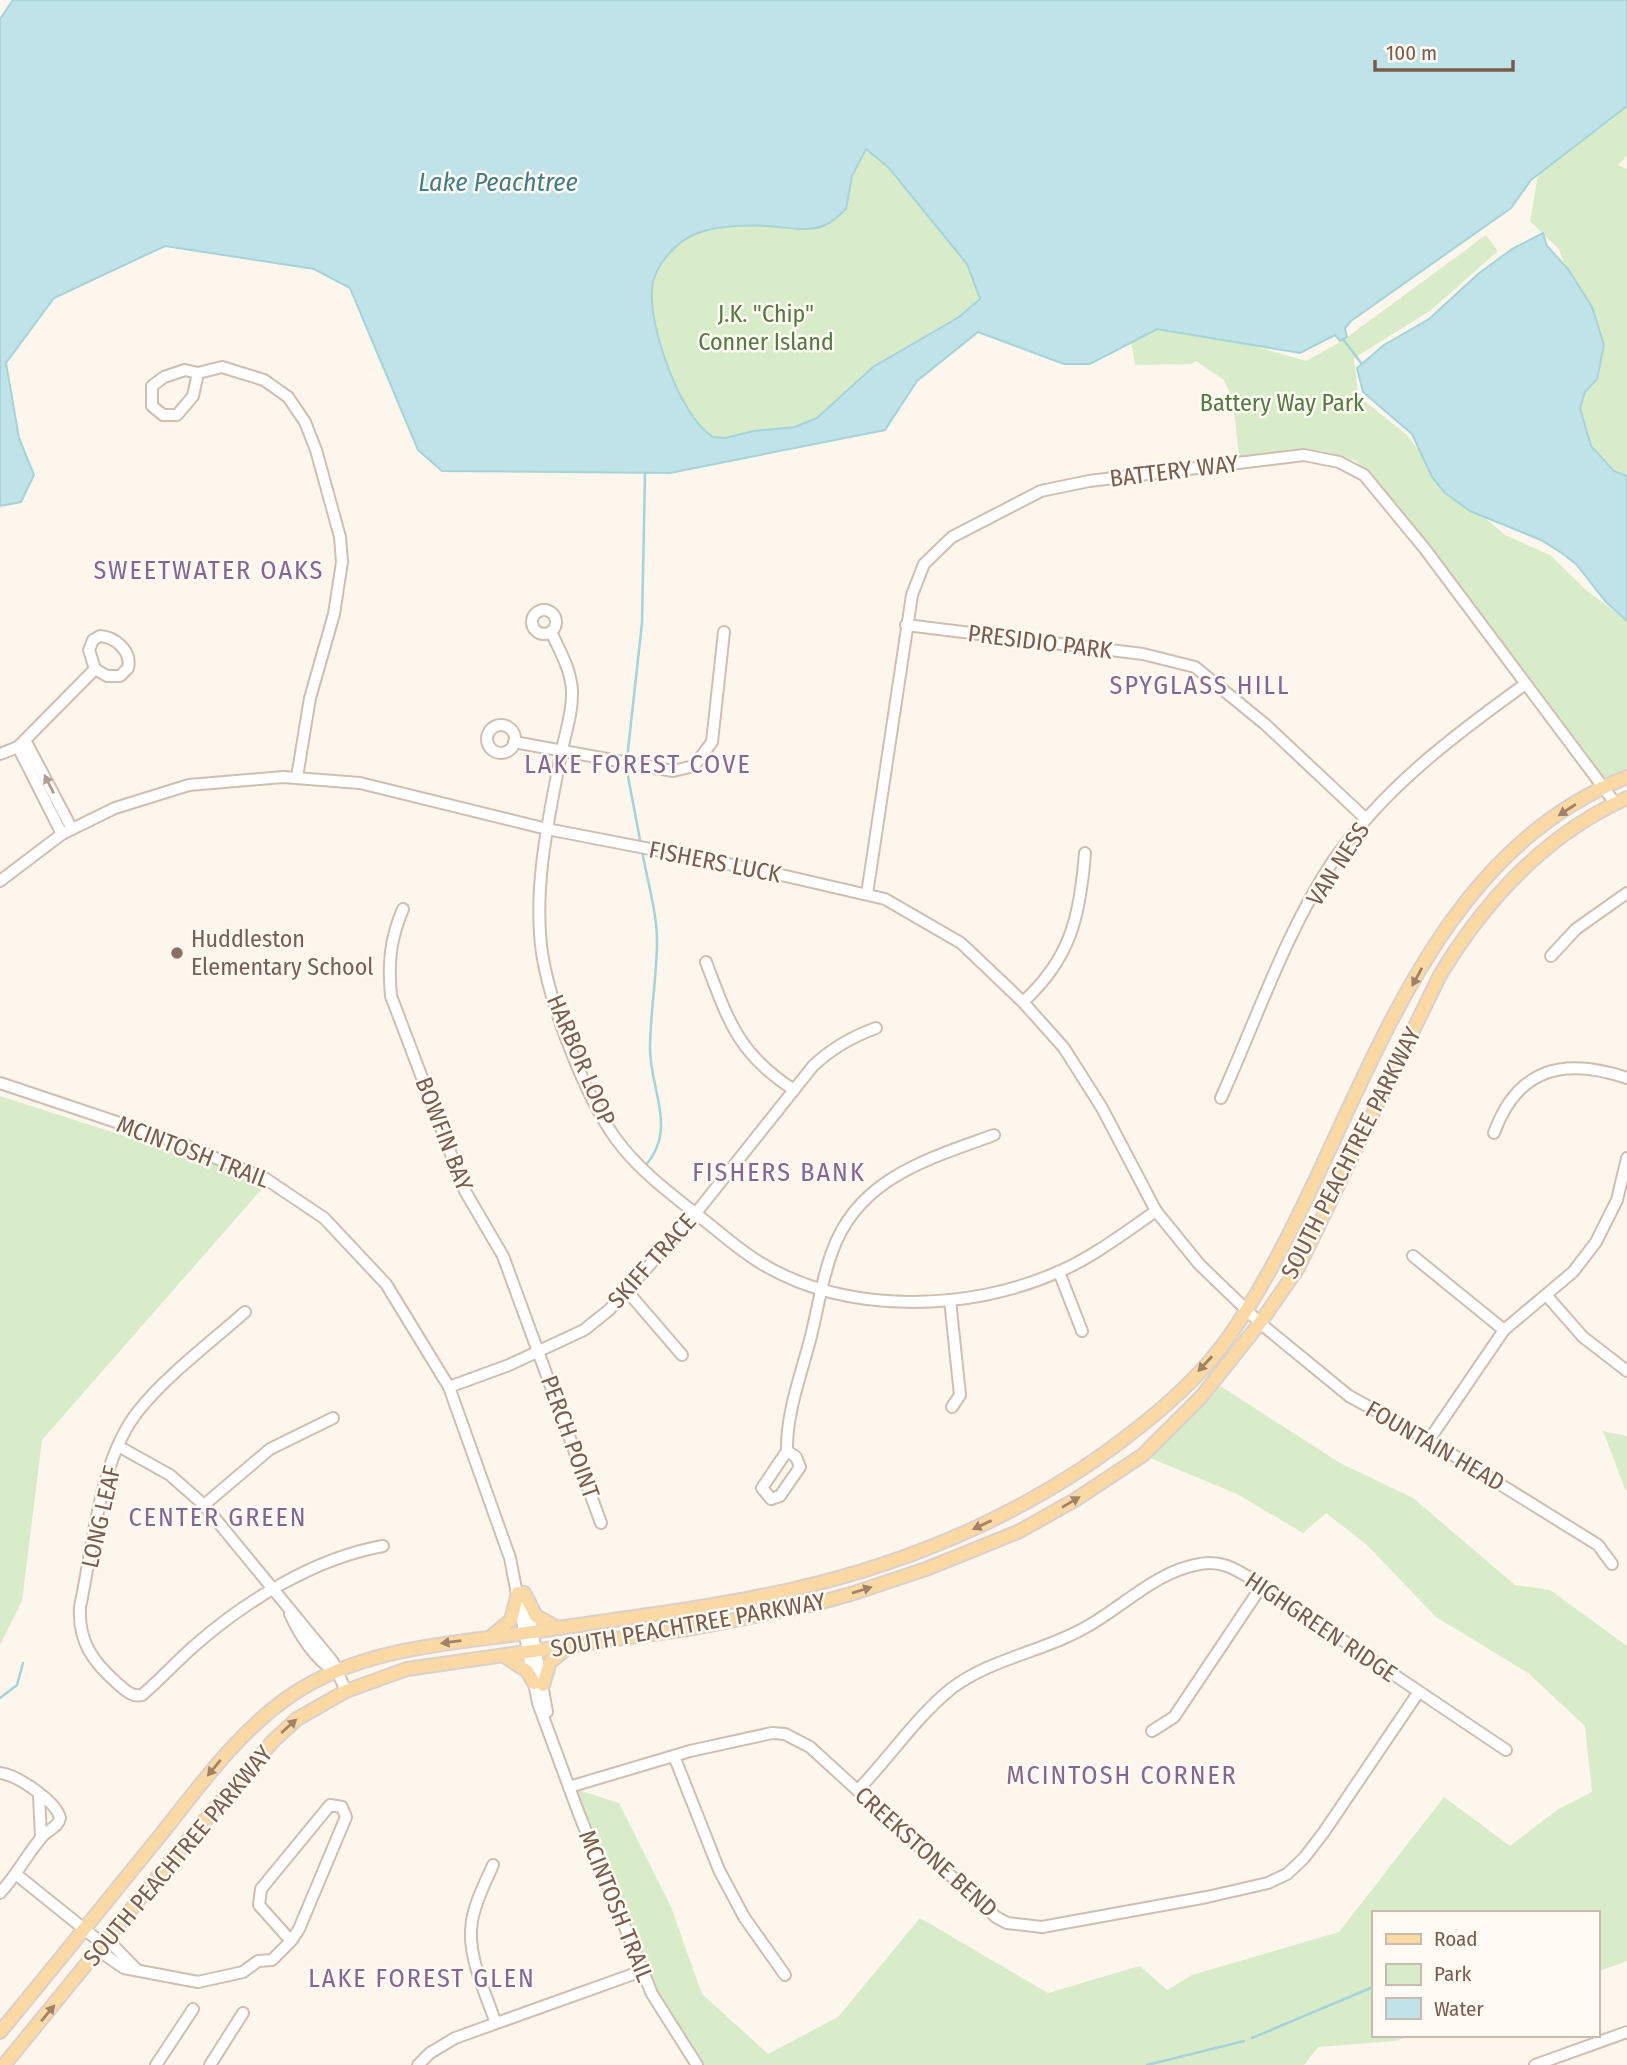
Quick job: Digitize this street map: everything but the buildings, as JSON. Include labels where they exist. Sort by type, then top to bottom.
[{"type":"main road","name":"SOUTH PEACHTREE PARKWAY","points":[[0,2032],[221,1760],[291,1695],[335,1671],[427,1645],[559,1628],[793,1590],[957,1537],[1016,1509],[1096,1461],[1142,1425],[1227,1340],[1275,1262],[1365,1076],[1447,923],[1502,861],[1533,832],[1604,788],[1627,777]]},
{"type":"main road","name":"SOUTH PEACHTREE PARKWAY","points":[[4,2065],[186,1842],[273,1741],[298,1719],[346,1691],[407,1669],[569,1647],[811,1605],[926,1570],[1018,1532],[1076,1500],[1143,1455],[1201,1397],[1260,1323],[1298,1268],[1440,975],[1462,939],[1492,900],[1546,848],[1621,801]]},
{"type":"main road","points":[[521,1593],[536,1616],[559,1628]]},
{"type":"main road","points":[[489,1637],[502,1631],[511,1620],[521,1593]]},
{"type":"main road","points":[[504,1656],[517,1662],[538,1684],[550,1662],[569,1647]]},
{"type":"street","points":[[198,373],[193,397],[177,415],[163,415],[152,406],[152,386],[164,377],[185,370],[198,373],[222,367],[264,380],[288,397],[305,422],[334,510],[340,537],[340,587],[310,698],[297,777]]},
{"type":"street","name":"BATTERY WAY","points":[[867,894],[906,625],[917,578],[937,549],[952,537],[1032,494],[1089,481],[1312,455],[1339,462],[1364,475],[1425,549],[1524,685],[1604,788],[1621,801]]},
{"type":"street","name":"PRESIDIO PARK","points":[[906,625],[1143,654],[1195,667],[1266,725],[1366,819]]},
{"type":"street","name":"HARBOR LOOP","points":[[551,632],[563,656],[572,692],[547,829],[538,914],[547,978],[570,1044],[595,1102],[616,1139],[647,1173],[759,1262],[821,1289],[861,1299],[924,1303],[950,1300],[1059,1272],[1156,1211]]},
{"type":"street","points":[[514,742],[673,771],[694,766],[712,743],[724,632]]},
{"type":"street","points":[[0,754],[21,743],[95,668]]},
{"type":"street","name":"VAN NESS","points":[[1221,1098],[1289,943],[1333,862],[1366,819],[1438,747],[1524,685]]},
{"type":"street","points":[[21,743],[72,829]]},
{"type":"street","points":[[21,743],[62,834]]},
{"type":"street","name":"FISHERS LUCK","points":[[0,881],[62,834],[115,808],[189,785],[246,778],[297,777],[360,783],[547,829],[867,894],[894,904],[961,943],[1023,1002],[1064,1048],[1087,1081],[1156,1211],[1199,1264],[1260,1323]]},
{"type":"street","points":[[1023,1002],[1044,983],[1069,943],[1079,904],[1085,853]]},
{"type":"street","points":[[1551,956],[1576,929],[1627,893]]},
{"type":"street","name":"BOWFIN BAY","points":[[403,909],[392,934],[388,968],[391,996],[453,1164],[476,1213],[503,1256],[538,1352]]},
{"type":"street","points":[[706,962],[732,1030],[769,1072],[794,1090]]},
{"type":"street","name":"SKIFF TRACE","points":[[449,1387],[538,1352],[584,1330],[628,1291],[696,1213],[830,1049],[855,1035],[876,1028]]},
{"type":"street","points":[[1494,1133],[1506,1105],[1519,1087],[1549,1071],[1589,1068],[1627,1078]]},
{"type":"street","name":"MCINTOSH TRAIL","points":[[0,1083],[248,1169],[304,1201],[343,1235],[386,1284],[449,1387],[521,1593],[538,1684],[552,1738],[569,1787],[642,1971],[669,2026],[696,2065]]},
{"type":"street","points":[[787,1451],[790,1420],[821,1289],[832,1251],[845,1223],[879,1186],[912,1165],[994,1135]]},
{"type":"street","points":[[1429,1440],[1504,1330],[1548,1296],[1573,1272],[1596,1242],[1622,1202],[1627,1158]]},
{"type":"street","points":[[1413,1256],[1504,1330]]},
{"type":"street","points":[[1059,1272],[1082,1331]]},
{"type":"street","points":[[628,1291],[682,1355]]},
{"type":"street","points":[[1548,1296],[1583,1337],[1627,1371]]},
{"type":"street","points":[[950,1300],[960,1395],[952,1407]]},
{"type":"street","name":"LONG LEAF","points":[[245,1312],[138,1410],[118,1446],[102,1501],[80,1607],[82,1636],[91,1658],[120,1686],[137,1696],[142,1695],[195,1645],[271,1590]]},
{"type":"street","name":"FOUNTAIN HEAD","points":[[1260,1323],[1349,1396],[1429,1440],[1598,1545],[1612,1564]]},
{"type":"street","name":"PERCH POINT","points":[[538,1352],[601,1523]]},
{"type":"street","points":[[204,1505],[270,1449],[333,1418]]},
{"type":"street","points":[[118,1446],[170,1475],[204,1505],[286,1605],[298,1630],[326,1666],[335,1671],[346,1691]]},
{"type":"street","points":[[271,1590],[300,1573],[359,1550],[383,1546]]},
{"type":"street","name":"HIGHGREEN RIDGE","points":[[858,1790],[951,1689],[974,1674],[1086,1628],[1181,1568],[1203,1563],[1229,1566],[1506,1750]]},
{"type":"street","points":[[1152,1731],[1174,1717],[1261,1587]]},
{"type":"street","name":"CREEKSTONE BEND","points":[[569,1787],[743,1738],[785,1734],[810,1747],[996,1917],[1007,1923],[1042,1927],[1207,1897],[1268,1883],[1287,1874],[1304,1858],[1324,1832],[1418,1693]]},
{"type":"street","points":[[674,1756],[719,1870],[744,1917],[785,1975]]},
{"type":"street","points":[[0,1773],[18,1779],[54,1805],[60,1818],[56,1826],[41,1837],[17,1875],[0,1893]]},
{"type":"street","points":[[39,1796],[41,1837]]},
{"type":"street","points":[[17,1875],[104,1945],[124,1968],[198,1982],[243,1972],[258,1961],[272,1960],[290,1941],[299,1929],[346,1816],[342,1807],[330,1805],[261,1889],[259,1905],[290,1941]]},
{"type":"street","points":[[493,1865],[475,1907],[471,1937],[472,1951],[495,2021]]},
{"type":"street","points":[[418,2065],[441,2045],[495,2021],[642,1971]]},
{"type":"street","points":[[156,2065],[193,2008]]},
{"type":"street","points":[[210,2065],[243,2013]]},
{"type":"street","points":[[1535,2065],[1627,2032]]},
{"type":"green space","points":[[1627,70],[1627,156],[1618,165],[1627,169],[1627,483],[1577,430],[1589,335],[1559,249],[1530,221],[1541,158]]},
{"type":"green space","name":"J.K. \"Chip\" Conner Island","points":[[866,148],[888,168],[967,264],[980,299],[959,317],[873,367],[817,418],[795,427],[754,431],[724,438],[714,437],[702,427],[690,410],[678,389],[659,342],[651,299],[653,283],[660,268],[670,253],[683,241],[707,230],[748,226],[807,229],[831,222],[846,209],[852,176]]},
{"type":"green space","name":"Battery Way Park","points":[[1486,235],[1498,251],[1430,311],[1354,358],[1358,396],[1407,435],[1442,481],[1505,535],[1550,555],[1586,590],[1627,621],[1627,770],[1604,778],[1430,546],[1356,461],[1321,451],[1294,449],[1239,457],[1233,400],[1224,380],[1196,361],[1192,364],[1135,365],[1129,328],[1198,330],[1306,361],[1342,341]]},
{"type":"green space","points":[[0,1096],[268,1182],[42,1440],[22,1601],[0,1645]]},
{"type":"green space","points":[[1214,1382],[1340,1463],[1413,1498],[1515,1585],[1550,1590],[1627,1646],[1627,1961],[1599,1971],[1599,1911],[1372,1911],[1372,2037],[1407,2037],[1395,2041],[1318,2047],[1304,2065],[704,2065],[669,2026],[569,1787],[619,1803],[671,1907],[702,1994],[768,2054],[838,2017],[920,1918],[1048,1993],[1140,1966],[1167,1990],[1192,1975],[1339,1932],[1444,1797],[1510,1846],[1557,1810],[1592,1792],[1585,1726],[1528,1673],[1436,1617],[1366,1544],[1326,1513],[1303,1533],[1237,1494],[1143,1455]]},
{"type":"green space","points":[[1603,1431],[1627,1436],[1627,1491],[1625,1489]]},
{"type":"water","name":"Lake Peachtree","points":[[13,0],[1627,0],[1627,106],[1531,180],[1511,208],[1351,321],[1345,328],[1347,337],[1340,341],[1335,335],[1300,353],[1157,329],[1090,364],[1064,364],[978,332],[917,381],[885,430],[670,473],[442,471],[418,450],[350,288],[314,269],[165,246],[54,298],[6,363],[19,438],[34,475],[21,502],[0,506],[0,19]],"holes":[[[866,149],[889,168],[967,264],[980,299],[959,317],[873,367],[817,418],[795,427],[754,431],[725,438],[713,437],[701,426],[678,391],[661,346],[655,324],[652,288],[662,263],[682,241],[707,230],[748,225],[796,229],[825,225],[846,209],[852,176]]]},
{"type":"water","points":[[1543,233],[1547,246],[1568,269],[1592,307],[1604,345],[1597,379],[1585,392],[1580,408],[1591,446],[1614,471],[1627,476],[1627,621],[1606,602],[1576,564],[1563,554],[1541,540],[1470,511],[1445,493],[1432,477],[1412,434],[1363,392],[1357,368],[1384,345],[1429,319],[1478,274],[1512,249]]},
{"type":"waterway","points":[[1343,339],[1361,363]]},
{"type":"waterway","points":[[627,759],[642,623],[645,473]]},
{"type":"waterway","points":[[626,766],[641,845]]},
{"type":"waterway","points":[[642,851],[657,930],[650,1049],[661,1124],[655,1152],[645,1166]]},
{"type":"waterway","points":[[0,1698],[17,1685],[23,1663]]},
{"type":"waterway","points":[[1252,2038],[1372,1987]]},
{"type":"waterway","points":[[1147,2065],[1244,2041]]},
{"type":"place","name":"Huddleston Elementary School","points":[[177,953]]},
{"type":"district","name":"SWEETWATER OAKS","points":[[209,570]]},
{"type":"district","name":"SPYGLASS HILL","points":[[1200,685]]},
{"type":"district","name":"LAKE FOREST COVE","points":[[638,764]]},
{"type":"district","name":"FISHERS BANK","points":[[779,1172]]},
{"type":"district","name":"CENTER GREEN","points":[[218,1517]]},
{"type":"district","name":"MCINTOSH CORNER","points":[[1122,1775]]},
{"type":"district","name":"LAKE FOREST GLEN","points":[[422,1978]]}]
